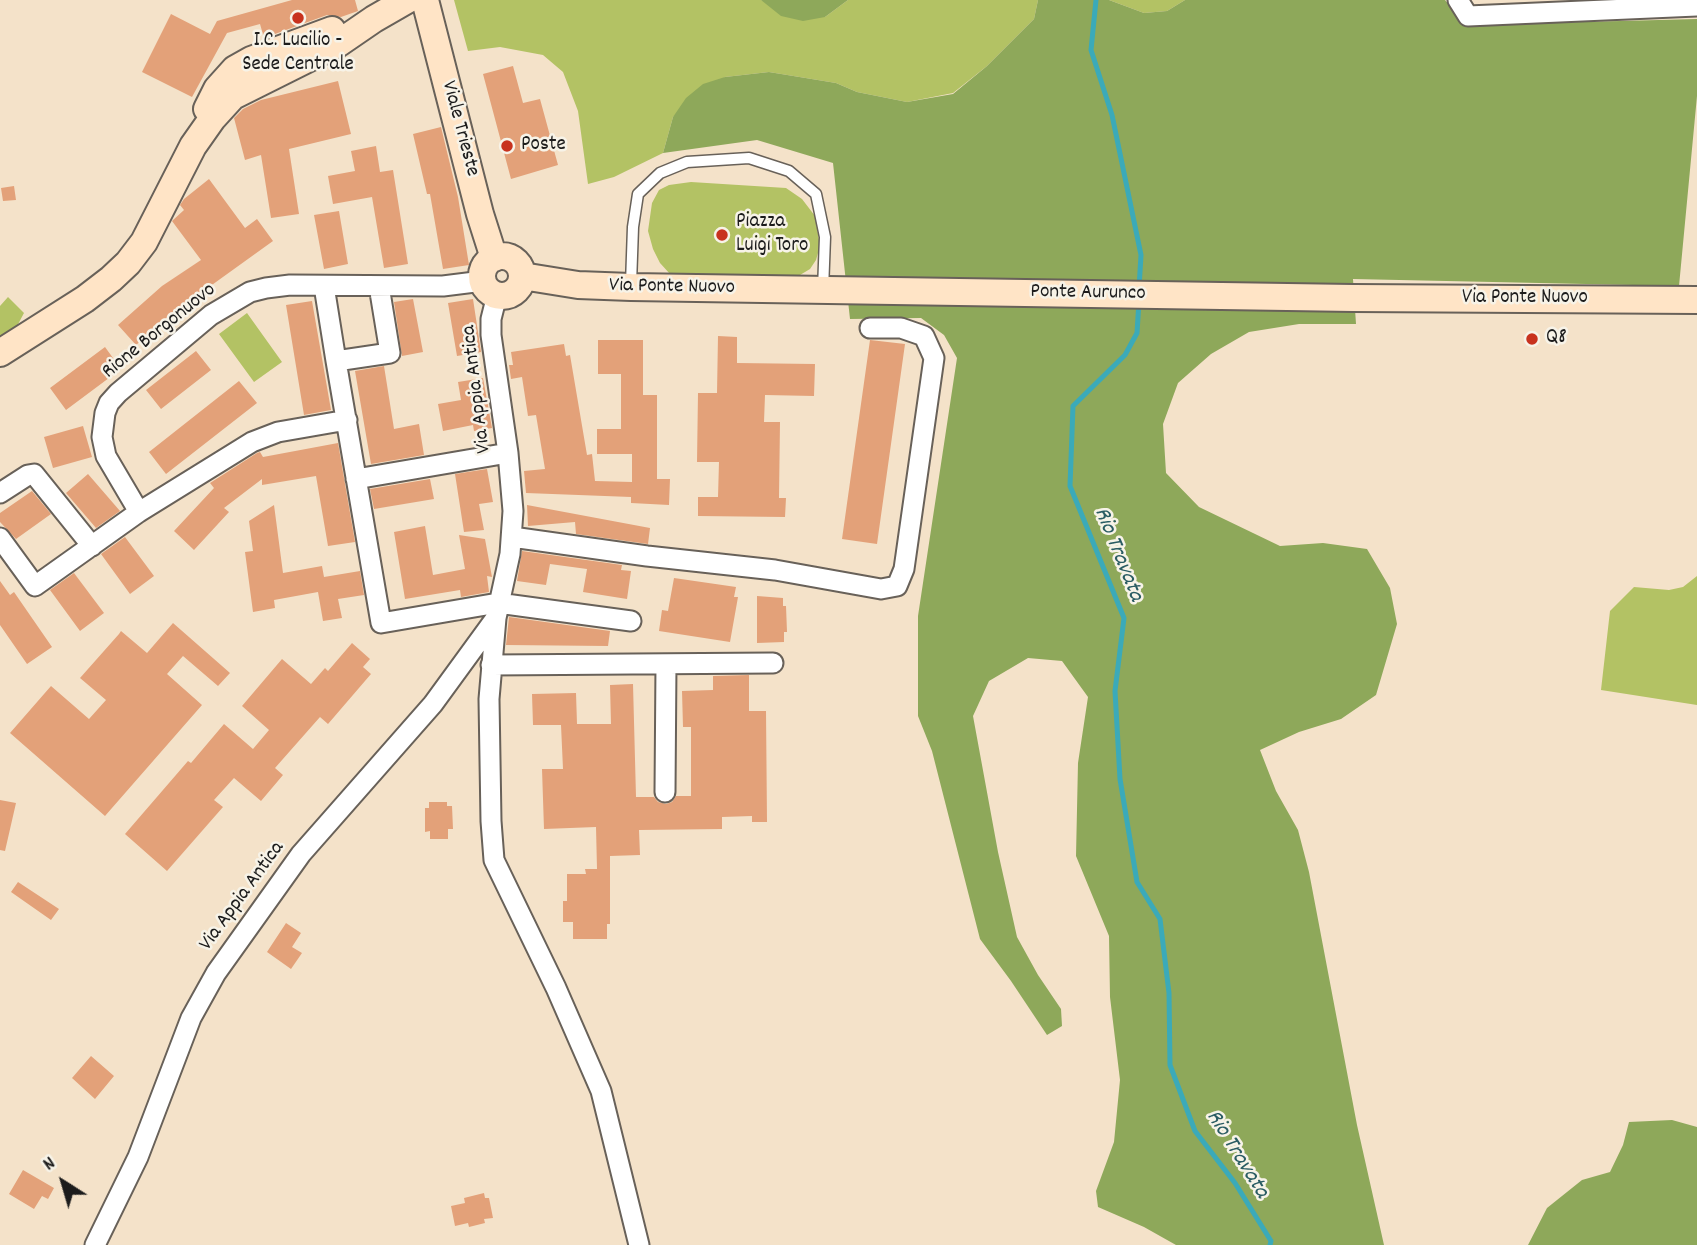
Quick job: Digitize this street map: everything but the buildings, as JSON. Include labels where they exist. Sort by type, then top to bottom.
[{"type":"street","points":[[0,353],[85,299],[128,263],[144,242],[193,146],[197,127],[217,89],[235,69],[251,60],[330,30],[373,19],[407,0]]},
{"type":"street","name":"Viale Trieste","points":[[425,0],[480,214],[491,278]]},
{"type":"street","points":[[1458,0],[1468,16],[1632,4],[1697,6]]},
{"type":"street","name":"Via Ponte Nuovo","points":[[491,278],[509,295],[518,288],[522,276],[578,285],[823,291]]},
{"type":"street","name":"Rione Borgonuovo","points":[[139,512],[106,456],[102,437],[109,403],[196,326],[230,302],[250,292],[290,285],[443,286],[491,278]]},
{"type":"street","name":"Via Appia Antica","points":[[95,1245],[138,1157],[191,1018],[216,973],[301,854],[433,704],[497,611],[507,572],[513,511],[508,453],[491,335],[491,278]]},
{"type":"street","points":[[324,286],[381,624],[497,611],[631,621]]},
{"type":"street","points":[[336,361],[390,353],[379,286]]},
{"type":"street","name":"Ponte Aurunco","points":[[823,291],[1353,298]]},
{"type":"street","name":"Via Ponte Nuovo","points":[[1353,298],[1697,300]]},
{"type":"street","points":[[512,537],[775,570],[881,589],[897,586],[904,569],[934,358],[924,336],[901,328],[870,328]]},
{"type":"street","points":[[0,538],[35,586],[139,512],[252,442],[278,432],[346,420]]},
{"type":"street","points":[[356,479],[508,453]]},
{"type":"street","points":[[0,493],[34,474],[92,546]]},
{"type":"street","points":[[497,611],[489,698],[494,860],[556,988],[601,1091],[639,1245]]},
{"type":"street","points":[[491,665],[773,663]]},
{"type":"street","points":[[665,792],[666,664]]},
{"type":"lane","points":[[631,287],[633,227],[638,194],[660,173],[687,162],[749,158],[789,171],[817,194],[825,237],[823,291]]},
{"type":"green space","points":[[454,0],[761,0],[825,17],[848,0],[1038,0],[1034,19],[987,66],[953,93],[907,102],[857,92],[836,83],[769,72],[725,77],[673,117],[663,153],[614,177],[588,184],[578,111],[563,72],[543,55],[500,47],[468,51]]},
{"type":"green space","points":[[761,0],[848,0],[825,17],[803,21],[781,16]]},
{"type":"green space","points":[[1038,0],[1109,0],[1144,13],[1167,11],[1185,0],[1445,0],[1466,25],[1697,19],[1697,96],[1679,286],[1353,279],[1356,324],[1299,324],[1249,332],[1211,354],[1178,383],[1163,424],[1166,473],[1199,507],[1280,546],[1323,543],[1367,549],[1390,588],[1397,624],[1376,695],[1341,719],[1299,732],[1260,750],[1276,791],[1298,830],[1309,872],[1357,1125],[1384,1245],[1176,1245],[1144,1227],[1098,1207],[1096,1191],[1114,1142],[1120,1080],[1110,997],[1109,936],[1076,856],[1078,763],[1088,697],[1062,661],[1028,658],[989,681],[973,716],[1017,937],[1061,1009],[1062,1026],[1047,1035],[980,939],[932,751],[918,716],[918,616],[957,358],[944,335],[921,318],[850,319],[833,163],[757,140],[663,153],[673,117],[686,98],[703,84],[725,77],[769,72],[836,83],[857,92],[907,102],[953,94],[987,66],[1034,19]]},
{"type":"green space","points":[[1109,0],[1185,0],[1167,11],[1144,13]]},
{"type":"green space","points":[[691,182],[786,188],[802,199],[815,216],[820,246],[810,269],[795,278],[670,274],[660,263],[648,231],[652,203],[659,190],[669,185]]},
{"type":"green space","points":[[8,297],[24,313],[16,328],[0,340],[0,306]]},
{"type":"green space","points":[[247,313],[282,362],[254,382],[219,334]]},
{"type":"green space","points":[[1697,576],[1697,705],[1601,690],[1610,611],[1634,587],[1669,590],[1683,587]]},
{"type":"green space","points":[[1672,1120],[1697,1127],[1697,1245],[1528,1245],[1547,1208],[1582,1180],[1610,1172],[1623,1145],[1629,1122]]},
{"type":"waterway","name":"Rio Travata","points":[[1096,0],[1091,50],[1112,115],[1141,255],[1139,288]]},
{"type":"waterway","name":"Rio Travata","points":[[1139,301],[1137,333],[1125,355],[1073,406],[1070,486],[1124,618],[1115,691],[1120,779],[1137,882],[1160,919],[1169,993],[1170,1065],[1195,1131],[1235,1183],[1271,1241],[1270,1245]]},
{"type":"place","name":"I.C. Lucilio - Sede Centrale","points":[[298,18]]},
{"type":"place","name":"Poste","points":[[507,146]]},
{"type":"place","name":"Piazza Luigi Toro","points":[[722,235]]},
{"type":"place","name":"Q8","points":[[1532,339]]}]
